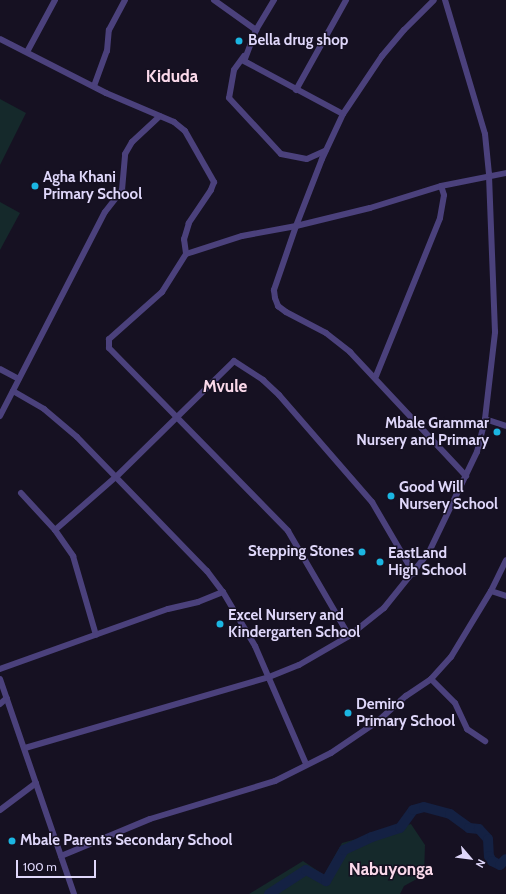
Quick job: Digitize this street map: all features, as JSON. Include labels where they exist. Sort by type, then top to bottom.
[{"type":"street","points":[[27,52],[54,0]]},
{"type":"street","points":[[94,86],[107,51],[109,30],[125,0]]},
{"type":"street","points":[[214,0],[256,30]]},
{"type":"street","points":[[274,0],[256,30],[245,54],[234,70],[229,98],[281,154],[307,159],[326,151]]},
{"type":"street","points":[[296,90],[346,0]]},
{"type":"street","points":[[434,0],[382,56],[343,114],[326,151],[296,226],[274,290],[278,306],[340,343],[376,376],[466,476]]},
{"type":"street","points":[[25,748],[269,677],[299,665],[349,636],[384,608],[414,574],[429,552],[477,452],[485,419],[495,332],[490,174],[485,134],[445,0]]},
{"type":"street","points":[[0,39],[94,86],[174,122],[185,131],[214,182],[211,190],[189,223],[184,239],[186,254],[162,292],[107,344],[176,418],[288,531],[349,636]]},
{"type":"street","points":[[245,54],[244,60],[247,64],[343,114]]},
{"type":"street","points":[[0,416],[105,212],[122,190],[125,154],[132,142],[160,116]]},
{"type":"street","points":[[186,254],[242,236],[296,226],[370,208],[441,186],[490,174],[506,173]]},
{"type":"street","points":[[376,376],[440,218],[444,195],[441,186]]},
{"type":"street","points":[[55,530],[117,476],[234,361],[239,363],[279,395],[372,502],[414,574]]},
{"type":"street","points":[[0,369],[19,380]]},
{"type":"street","points":[[13,392],[44,409],[117,476],[207,571],[223,592],[255,646],[306,764]]},
{"type":"street","points":[[485,419],[506,426]]},
{"type":"street","points":[[21,493],[55,530],[73,556],[96,635]]},
{"type":"street","points":[[61,856],[150,819],[275,781],[337,749],[431,679],[451,657],[491,591],[506,560]]},
{"type":"street","points":[[491,591],[506,596]]},
{"type":"street","points":[[0,669],[168,609],[211,598],[223,592]]},
{"type":"street","points":[[0,679],[74,894]]},
{"type":"street","points":[[431,679],[455,703],[467,729],[485,741]]},
{"type":"street","points":[[0,704],[7,698]]},
{"type":"street","points":[[0,810],[36,783]]},
{"type":"green space","points":[[0,99],[26,113],[0,165]]},
{"type":"green space","points":[[0,202],[20,213],[0,250]]},
{"type":"green space","points":[[411,824],[425,845],[424,875],[404,886],[400,894],[249,894],[303,861],[324,875],[342,843]]},
{"type":"waterway","points":[[269,894],[306,870],[326,881],[344,850],[372,837],[400,828],[413,810],[424,807],[450,814],[469,828],[479,829],[488,839],[489,856],[492,861],[500,865],[506,859]]},
{"type":"place","name":"Bella drug shop","points":[[239,41]]},
{"type":"place","name":"Agha Khani Primary School","points":[[35,186]]},
{"type":"place","name":"Mbale Grammar Nursery and Primary","points":[[497,432]]},
{"type":"place","name":"Good Will Nursery School","points":[[391,496]]},
{"type":"place","name":"Stepping Stones","points":[[362,552]]},
{"type":"place","name":"EastLand High School","points":[[380,562]]},
{"type":"place","name":"Excel Nursery and Kindergarten School","points":[[220,624]]},
{"type":"place","name":"Demiro Primary School","points":[[348,713]]},
{"type":"place","name":"Mbale Parents Secondary School","points":[[12,841]]},
{"type":"district","name":"Kiduda","points":[[172,77]]},
{"type":"district","name":"Mvule","points":[[225,387]]},
{"type":"district","name":"Nabuyonga","points":[[391,870]]}]
